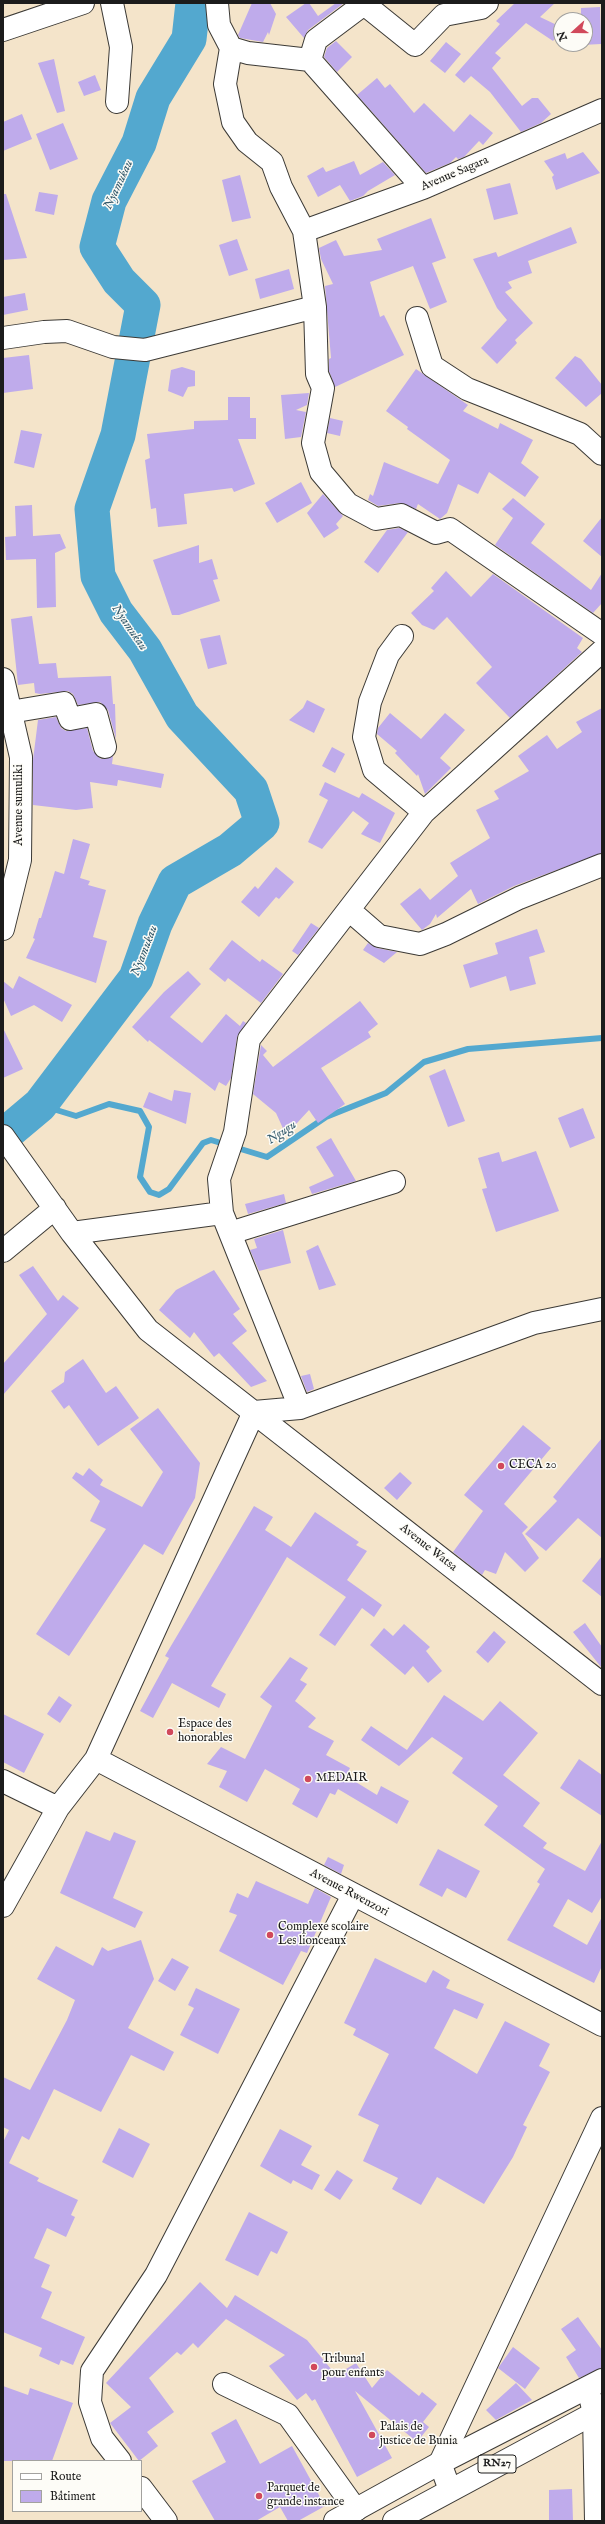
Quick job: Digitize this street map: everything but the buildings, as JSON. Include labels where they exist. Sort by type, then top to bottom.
[{"type":"street","points":[[3,30],[83,3]]},
{"type":"street","points":[[112,3],[121,47],[117,102]]},
{"type":"street","points":[[217,3],[220,25],[231,48],[225,84],[233,122],[247,142],[272,162],[281,187],[304,231],[315,307],[317,374],[324,388],[312,443],[321,472],[348,504],[376,519],[401,515],[436,533],[450,529],[602,634]]},
{"type":"street","points":[[310,60],[316,40],[364,4],[415,45],[444,15],[481,8],[487,3]]},
{"type":"street","points":[[231,48],[248,52],[310,60],[423,188]]},
{"type":"street","name":"Avenue Sagara","points":[[304,231],[423,188],[602,110]]},
{"type":"street","points":[[3,338],[44,332],[67,331],[113,347],[145,350],[315,307]]},
{"type":"street","points":[[417,318],[432,366],[467,390],[580,434],[602,454]]},
{"type":"street","points":[[402,636],[388,655],[370,702],[364,737],[374,770],[424,812]]},
{"type":"street","points":[[300,1408],[222,1213],[219,1179],[235,1132],[249,1039],[424,812],[602,651]]},
{"type":"street","name":"Avenue sumuliki","points":[[3,679],[21,757],[20,860],[3,929]]},
{"type":"street","points":[[10,712],[64,703],[70,719],[96,714],[105,747]]},
{"type":"street","points":[[349,910],[379,936],[420,944],[446,934],[519,898],[602,865]]},
{"type":"street","name":"Avenue Watsa","points":[[3,1136],[72,1233],[148,1330],[602,1684]]},
{"type":"street","points":[[230,1233],[394,1182]]},
{"type":"street","points":[[3,1251],[55,1208]]},
{"type":"street","points":[[72,1233],[222,1213]]},
{"type":"street","points":[[3,1906],[58,1808],[96,1759],[254,1412],[300,1408],[534,1323],[602,1309]]},
{"type":"street","name":"Avenue Rwenzori","points":[[96,1759],[602,2025]]},
{"type":"street","points":[[3,1781],[58,1808]]},
{"type":"street","points":[[119,2460],[102,2438],[90,2402],[92,2371],[156,2275],[353,1895]]},
{"type":"street","points":[[450,2490],[440,2463],[602,2118]]},
{"type":"street","points":[[224,2384],[288,2415],[356,2510]]},
{"type":"street","points":[[595,2384],[598,2411],[596,2521]]},
{"type":"street","name":"RN27","points":[[335,2521],[440,2463],[595,2384]]},
{"type":"street","name":"RN27","points":[[394,2521],[598,2411]]},
{"type":"street","points":[[142,2489],[166,2521]]},
{"type":"waterway","name":"Nyamukau","points":[[3,1136],[40,1105],[136,978],[155,924],[175,882],[230,850],[262,823],[251,790],[182,716],[145,650],[116,612],[98,576],[92,509],[118,435],[143,305],[119,281],[97,247],[109,201],[139,143],[153,98],[189,39],[193,3]]},
{"type":"waterway","name":"Ngugu","points":[[40,1105],[76,1116],[109,1104],[140,1111],[149,1127],[140,1177],[150,1192],[159,1195],[169,1189],[203,1143],[211,1140],[267,1157],[326,1117],[386,1093],[424,1062],[468,1049],[602,1038]]},
{"type":"place","name":"CECA 20","points":[[501,1466]]},
{"type":"place","name":"Espace des honorables","points":[[170,1732]]},
{"type":"place","name":"MEDAIR","points":[[308,1779]]},
{"type":"place","name":"Complexe scolaire Les lionceaux","points":[[270,1935]]},
{"type":"place","name":"Tribunal pour enfants","points":[[314,2367]]},
{"type":"place","name":"Palais de justice de Bunia","points":[[372,2435]]},
{"type":"place","name":"Parquet de grande instance","points":[[259,2496]]}]
